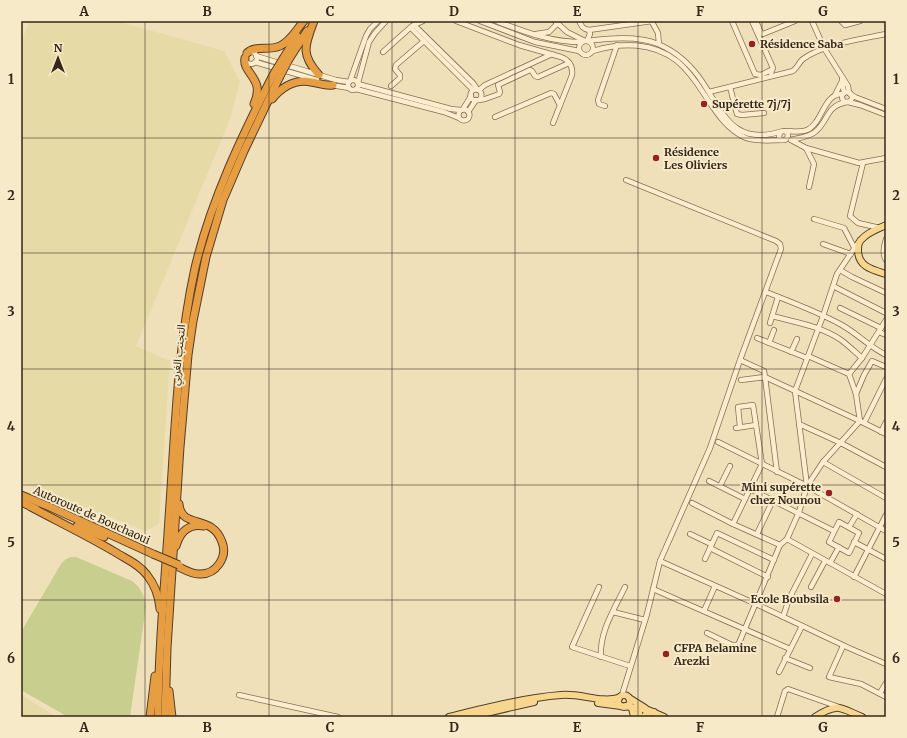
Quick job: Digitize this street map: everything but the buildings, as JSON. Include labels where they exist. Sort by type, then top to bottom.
[{"type":"highway","points":[[248,125],[250,114],[257,97],[257,90],[255,79],[244,65],[246,56],[253,49],[271,49],[281,46],[290,39],[305,21]]},
{"type":"highway","name":"التجنب الغربي","points":[[158,717],[160,644],[177,389],[186,317],[195,268],[203,239],[225,176],[248,125],[305,21]]},
{"type":"highway","points":[[314,21],[306,40],[306,52],[312,66],[319,75]]},
{"type":"highway","name":"التجنب الغربي","points":[[286,58],[314,21]]},
{"type":"highway","name":"التجنب الغربي","points":[[165,717],[167,662],[177,567],[179,464],[188,355],[193,321],[206,257],[214,228],[236,168],[264,108],[276,76]]},
{"type":"highway","points":[[264,108],[279,91],[292,83],[307,81],[333,86]]},
{"type":"highway","points":[[153,556],[177,567],[198,574],[209,572],[218,566],[224,552],[222,541],[214,528],[204,523],[188,519],[182,514],[180,505],[179,464]]},
{"type":"highway","name":"Autoroute de Bouchaoui","points":[[21,496],[50,507],[153,556]]},
{"type":"highway","name":"Autoroute de Bouchaoui","points":[[21,502],[153,556]]},
{"type":"highway","points":[[31,507],[101,544],[135,564],[142,570],[154,585],[159,600],[160,644]]},
{"type":"highway","points":[[191,526],[203,526],[213,531],[220,542],[221,548],[220,557],[215,565],[208,570],[198,572],[177,567],[176,545],[182,532],[191,526]]},
{"type":"highway","points":[[167,662],[172,717]]},
{"type":"highway","points":[[150,717],[155,678],[159,663]]},
{"type":"main road","points":[[886,225],[870,232],[860,240],[858,250],[858,255],[862,264],[872,270],[886,274]]},
{"type":"main road","points":[[449,717],[521,700],[560,695],[582,696],[604,700],[624,696],[639,707],[664,717]]},
{"type":"main road","points":[[624,696],[618,702],[626,707],[634,717]]},
{"type":"main road","points":[[624,696],[629,704],[626,707]]},
{"type":"main road","points":[[469,717],[544,700],[567,698],[626,707],[639,707]]},
{"type":"main road","points":[[639,707],[639,717]]},
{"type":"main road","points":[[815,717],[830,709],[840,707],[862,717]]},
{"type":"main road","points":[[644,717],[651,711]]},
{"type":"street","points":[[349,88],[366,36],[370,29],[378,21]]},
{"type":"street","points":[[256,59],[252,64],[248,63],[246,56],[252,52],[256,59],[333,86],[352,89],[357,85],[371,39],[386,21]]},
{"type":"street","points":[[384,52],[412,26],[423,21]]},
{"type":"street","points":[[456,21],[519,46],[564,58],[569,63],[572,67],[572,75],[552,123]]},
{"type":"street","points":[[480,21],[527,40],[579,51],[586,55],[605,47],[642,45],[669,56],[687,71],[719,116],[733,130],[748,138],[757,140],[791,140],[813,134],[820,127],[828,112],[832,108],[852,99],[852,96],[847,94],[842,79],[824,48],[812,21]]},
{"type":"street","points":[[496,21],[533,35],[559,41],[639,39],[659,44],[677,54],[697,74],[730,122],[744,132],[752,134],[766,135],[783,131],[798,132],[808,129],[816,122],[825,106],[835,95],[842,79]]},
{"type":"street","points":[[579,21],[585,30],[652,21],[658,32],[659,44]]},
{"type":"street","points":[[732,21],[755,74],[761,75],[771,70]]},
{"type":"street","points":[[752,21],[772,68],[772,76]]},
{"type":"street","points":[[756,21],[761,33],[763,34],[795,21]]},
{"type":"street","points":[[841,21],[842,24],[847,25],[860,21]]},
{"type":"street","points":[[533,35],[547,33],[552,30],[556,22],[570,34],[593,46],[593,51]]},
{"type":"street","points":[[256,59],[339,81],[350,82],[355,80],[357,85],[444,112],[462,120],[466,120],[468,117],[468,112],[482,96],[481,92],[476,90],[424,41],[412,26]]},
{"type":"street","points":[[412,26],[473,84],[476,90]]},
{"type":"street","points":[[579,51],[579,47],[586,41],[590,34],[590,30]]},
{"type":"street","points":[[708,92],[793,71],[802,59],[824,48],[886,34]]},
{"type":"street","points":[[391,86],[400,77],[395,69],[396,65],[424,41]]},
{"type":"street","points":[[604,106],[599,104],[598,100],[617,46]]},
{"type":"street","points":[[459,118],[458,113],[476,90],[552,54]]},
{"type":"street","points":[[471,96],[474,100],[485,99],[499,94],[499,85],[530,70],[535,76],[538,77],[569,63]]},
{"type":"street","points":[[357,85],[451,109],[462,109],[468,112]]},
{"type":"street","points":[[730,87],[737,114],[742,115],[764,112]]},
{"type":"street","points":[[495,117],[551,93],[553,93],[560,105]]},
{"type":"street","points":[[847,94],[843,100],[886,115]]},
{"type":"street","points":[[835,95],[847,94],[886,109]]},
{"type":"street","points":[[783,131],[787,132],[788,135],[788,138],[784,140]]},
{"type":"street","points":[[791,140],[806,148],[859,163],[886,158]]},
{"type":"street","points":[[806,148],[814,164],[809,187]]},
{"type":"street","points":[[863,162],[850,216],[858,223],[880,228]]},
{"type":"street","points":[[624,696],[625,684],[645,620],[660,561],[710,448],[740,360],[782,249],[780,244],[776,241],[626,180]]},
{"type":"street","points":[[814,219],[844,228],[855,249]]},
{"type":"street","points":[[886,239],[884,246],[884,257],[886,260]]},
{"type":"street","points":[[807,486],[795,391],[837,274],[860,240]]},
{"type":"street","points":[[824,244],[851,254]]},
{"type":"street","points":[[840,270],[886,293]]},
{"type":"street","points":[[833,286],[886,313]]},
{"type":"street","points":[[766,292],[823,316],[848,329],[870,346],[886,355]]},
{"type":"street","points":[[770,323],[778,297]]},
{"type":"street","points":[[840,308],[880,330],[886,335]]},
{"type":"street","points":[[772,316],[818,329],[841,340],[862,358]]},
{"type":"street","points":[[849,374],[862,358],[886,320]]},
{"type":"street","points":[[769,343],[774,330]]},
{"type":"street","points":[[758,338],[849,374],[856,394],[862,422]]},
{"type":"street","points":[[791,352],[797,339]]},
{"type":"street","points":[[740,360],[764,372],[777,472]]},
{"type":"street","points":[[856,394],[872,361],[886,366]]},
{"type":"street","points":[[741,380],[765,377],[886,434]]},
{"type":"street","points":[[707,633],[735,646],[739,643],[768,577],[780,545],[787,539],[799,512],[807,486],[823,462],[862,422],[886,379]]},
{"type":"street","points":[[733,524],[762,464],[756,425],[753,406],[738,407],[738,428],[756,425]]},
{"type":"street","points":[[881,432],[886,422]]},
{"type":"street","points":[[799,424],[841,443],[886,467]]},
{"type":"street","points":[[718,442],[807,486],[886,530]]},
{"type":"street","points":[[823,462],[886,498]]},
{"type":"street","points":[[720,486],[730,466]]},
{"type":"street","points":[[709,481],[745,498]]},
{"type":"street","points":[[750,488],[799,512],[834,532]]},
{"type":"street","points":[[757,534],[773,500]]},
{"type":"street","points":[[692,503],[733,524],[780,545]]},
{"type":"street","points":[[849,528],[857,514]]},
{"type":"street","points":[[854,577],[886,515]]},
{"type":"street","points":[[839,522],[849,528],[859,533],[849,553],[829,542],[839,522]]},
{"type":"street","points":[[705,559],[717,533],[774,560]]},
{"type":"street","points":[[690,534],[768,577]]},
{"type":"street","points":[[787,539],[886,594]]},
{"type":"street","points":[[854,542],[886,559]]},
{"type":"street","points":[[811,587],[827,562],[839,547]]},
{"type":"street","points":[[783,617],[789,599],[812,554]]},
{"type":"street","points":[[660,561],[756,604],[843,646],[886,663]]},
{"type":"street","points":[[599,586],[572,647],[630,666]]},
{"type":"street","points":[[704,611],[715,586]]},
{"type":"street","points":[[601,657],[600,651],[604,633],[625,587]]},
{"type":"street","points":[[653,588],[790,649]]},
{"type":"street","points":[[613,612],[645,620]]},
{"type":"street","points":[[779,672],[802,626]]},
{"type":"street","points":[[843,646],[829,677],[861,684],[886,697]]},
{"type":"street","points":[[785,658],[810,668]]},
{"type":"street","points":[[880,693],[886,683]]},
{"type":"street","points":[[777,717],[785,692],[788,689],[840,707]]},
{"type":"street","points":[[239,695],[338,717]]},
{"type":"street","points":[[496,710],[499,717]]},
{"type":"shaded area","points":[[30,21],[117,21],[224,51],[240,82],[230,119],[136,346],[170,361],[159,524],[146,531],[21,482],[21,42]]},
{"type":"shaded area","points":[[21,695],[57,717],[21,717]]},
{"type":"green space","points":[[76,557],[132,581],[138,586],[143,595],[146,606],[130,717],[68,717],[21,690],[21,632],[61,564],[66,559]]},
{"type":"place","name":"Résidence Saba","points":[[752,44]]},
{"type":"place","name":"Supérette 7j/7j","points":[[704,104]]},
{"type":"place","name":"Résidence Les Oliviers","points":[[656,158]]},
{"type":"place","name":"Mini supérette chez Nounou","points":[[829,493]]},
{"type":"place","name":"Ecole Boubsila","points":[[837,599]]},
{"type":"place","name":"CFPA Belamine Arezki","points":[[666,654]]}]
